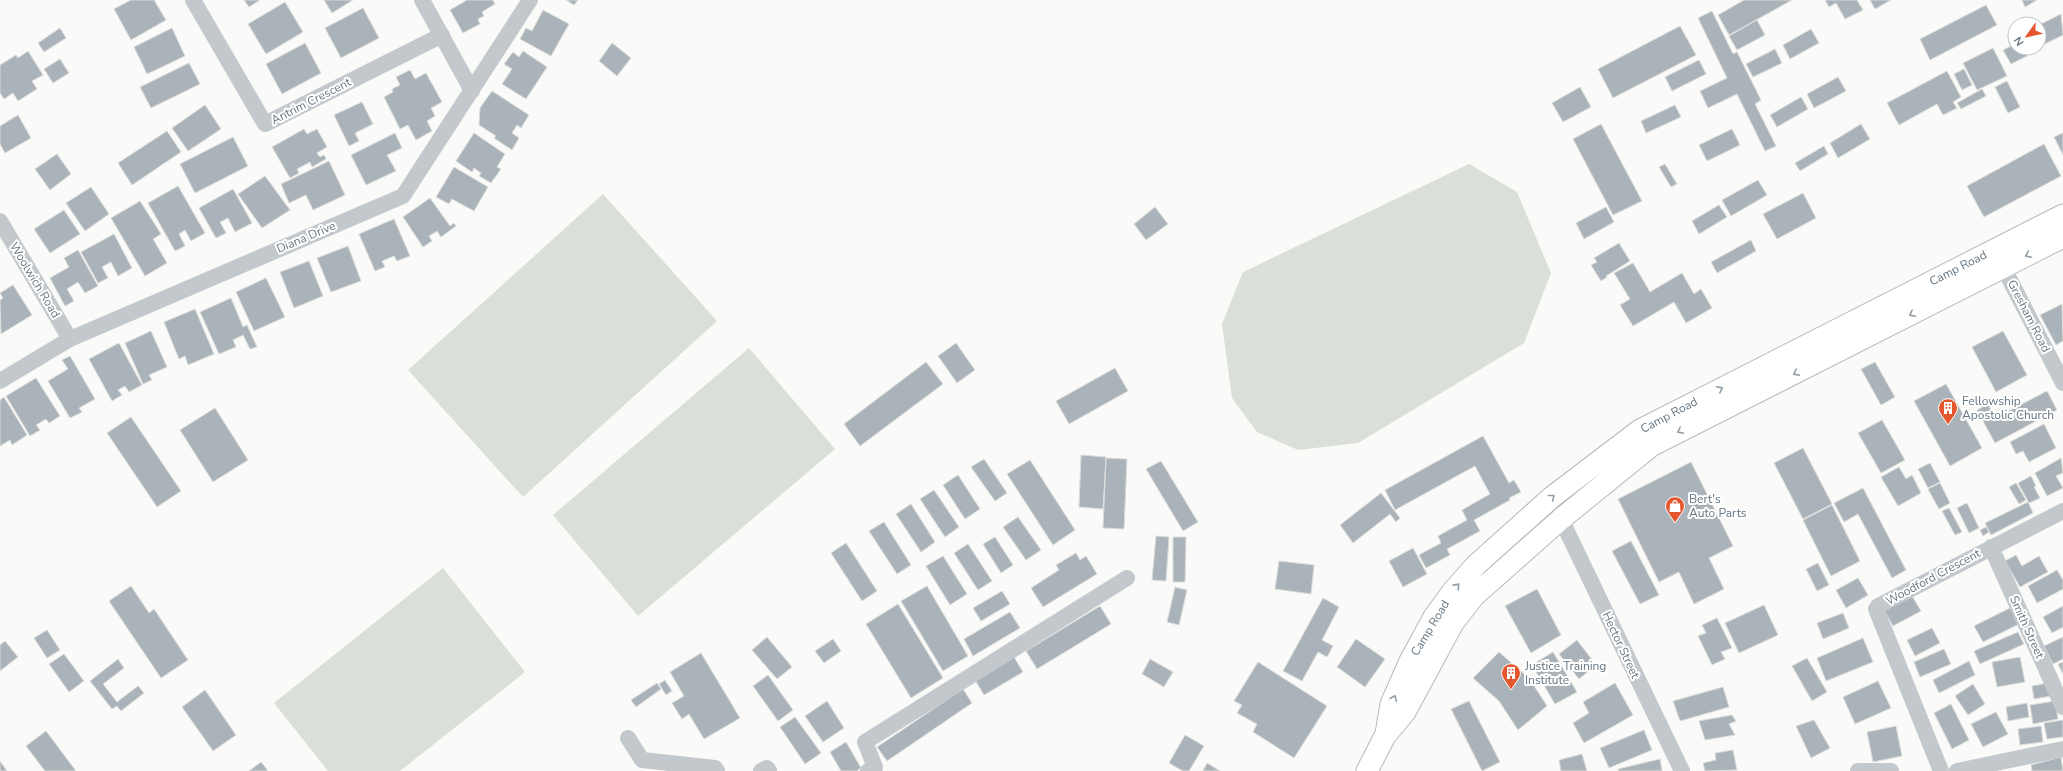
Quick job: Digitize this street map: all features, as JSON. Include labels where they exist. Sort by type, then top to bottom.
[{"type":"main road","name":"Camp Road","points":[[1367,771],[1385,736],[1406,712],[1454,623],[1474,596],[1561,519],[1651,446],[1851,334],[1994,249],[2063,215]]},
{"type":"main road","name":"Camp Road","points":[[1385,736],[1391,704],[1410,661],[1434,617],[1453,590],[1476,565],[1552,497],[1640,430],[1851,334],[2004,267],[2063,237]]},
{"type":"street","name":"Antrim Crescent","points":[[193,0],[265,124],[442,35]]},
{"type":"street","points":[[422,0],[472,90]]},
{"type":"street","name":"Diana Drive","points":[[0,381],[70,339],[403,196],[530,0]]},
{"type":"street","name":"Woolwich Road","points":[[0,221],[70,339]]},
{"type":"street","name":"Gresham Road","points":[[1994,249],[2063,383]]},
{"type":"street","name":"Woodford Crescent","points":[[1941,771],[1876,609],[1878,606],[2063,511]]},
{"type":"street","name":"Hector Street","points":[[1561,519],[1682,771]]},
{"type":"street","name":"Smith Street","points":[[1991,547],[2063,707]]},
{"type":"street","points":[[868,771],[875,767],[865,742],[1127,578]]},
{"type":"street","points":[[628,738],[642,760],[715,768],[717,771]]},
{"type":"street","points":[[1957,771],[2063,749]]},
{"type":"street","points":[[761,771],[767,768],[769,771]]},
{"type":"street","points":[[1858,771],[1891,771]]},
{"type":"shaded area","points":[[1469,164],[1517,192],[1551,273],[1524,343],[1358,443],[1298,450],[1257,432],[1232,398],[1222,324],[1243,272]]},
{"type":"shaded area","points":[[603,194],[717,321],[523,497],[408,370]]},
{"type":"shaded area","points":[[749,348],[835,449],[638,616],[553,515]]},
{"type":"shaded area","points":[[443,568],[525,672],[400,771],[328,771],[274,703]]},
{"type":"building","points":[[131,0],[154,0],[166,20],[131,40],[114,9]]},
{"type":"building","points":[[244,0],[260,0],[249,7]]},
{"type":"building","points":[[324,0],[353,0],[332,13]]},
{"type":"building","points":[[467,0],[493,0],[495,4],[482,12],[484,16],[478,19],[480,24],[463,33],[450,10]]},
{"type":"building","points":[[566,0],[578,0],[574,5]]},
{"type":"building","points":[[1744,0],[1792,0],[1729,35],[1718,15]]},
{"type":"building","points":[[1825,0],[1857,0],[1863,10],[1845,19],[1836,3],[1829,7]]},
{"type":"building","points":[[1870,0],[1891,0],[1875,9]]},
{"type":"building","points":[[2022,0],[2037,0],[2025,7]]},
{"type":"building","points":[[285,2],[303,32],[266,54],[248,24]]},
{"type":"building","points":[[1986,5],[1997,25],[1930,60],[1920,39]]},
{"type":"building","points":[[363,8],[379,38],[341,58],[325,28]]},
{"type":"building","points":[[543,10],[569,24],[551,56],[520,39],[526,28],[532,31]]},
{"type":"building","points":[[1712,11],[1733,54],[1737,52],[1761,100],[1755,104],[1776,146],[1765,151],[1737,94],[1708,108],[1700,91],[1727,78],[1698,18]]},
{"type":"building","points":[[2061,14],[2063,35],[2047,43],[2047,21]]},
{"type":"building","points":[[1757,20],[1765,35],[1737,50],[1729,36]]},
{"type":"building","points":[[1680,26],[1696,55],[1613,98],[1598,69]]},
{"type":"building","points":[[60,28],[66,38],[44,52],[38,43]]},
{"type":"building","points":[[172,28],[185,56],[147,74],[134,47]]},
{"type":"building","points":[[1811,29],[1819,43],[1790,59],[1783,45]]},
{"type":"building","points":[[305,43],[321,73],[282,94],[266,64]]},
{"type":"building","points":[[612,43],[631,58],[617,76],[599,61]]},
{"type":"building","points":[[1993,48],[2007,76],[1977,90],[1963,63]]},
{"type":"building","points":[[2007,48],[2007,56],[2027,56],[2011,64],[2003,50]]},
{"type":"building","points":[[1775,49],[1782,63],[1753,77],[1746,64]]},
{"type":"building","points":[[28,51],[43,75],[32,81],[37,89],[18,101],[13,93],[4,99],[0,93],[0,65],[16,55],[18,58]]},
{"type":"building","points":[[523,51],[547,67],[526,99],[502,84],[512,69],[504,64],[513,52],[519,57]]},
{"type":"building","points":[[60,59],[69,73],[53,83],[44,69]]},
{"type":"building","points":[[1699,60],[1706,74],[1672,91],[1665,77]]},
{"type":"building","points":[[189,63],[200,84],[151,108],[140,87]]},
{"type":"building","points":[[1964,69],[1972,85],[1962,90],[1954,74]]},
{"type":"building","points":[[410,70],[415,79],[426,73],[442,102],[431,108],[435,116],[427,121],[432,131],[416,140],[408,125],[400,129],[384,97],[393,92],[392,89],[400,85],[396,77]]},
{"type":"building","points":[[1947,71],[1961,97],[1953,102],[1957,108],[1943,115],[1937,104],[1899,125],[1887,103]]},
{"type":"building","points":[[1838,77],[1846,91],[1814,108],[1807,94]]},
{"type":"building","points":[[2007,81],[2020,107],[2008,113],[1995,87]]},
{"type":"building","points":[[1580,87],[1591,107],[1563,122],[1552,103]]},
{"type":"building","points":[[1982,89],[1986,96],[1961,109],[1957,103]]},
{"type":"building","points":[[492,91],[529,115],[521,128],[517,125],[512,133],[519,138],[512,150],[494,138],[496,136],[479,125],[480,108]]},
{"type":"building","points":[[1801,97],[1808,109],[1777,127],[1770,115]]},
{"type":"building","points":[[362,102],[373,124],[355,133],[359,141],[349,146],[334,115]]},
{"type":"building","points":[[205,105],[221,129],[188,151],[172,128]]},
{"type":"building","points":[[1675,105],[1681,117],[1646,133],[1641,121]]},
{"type":"building","points":[[18,115],[31,138],[5,153],[0,144],[0,126]]},
{"type":"building","points":[[1601,124],[1642,201],[1613,215],[1573,139]]},
{"type":"building","points":[[1861,124],[1870,139],[1838,158],[1830,143]]},
{"type":"building","points":[[304,129],[307,134],[317,129],[327,147],[317,153],[320,157],[324,155],[326,159],[312,167],[310,162],[297,169],[299,173],[290,178],[272,147]]},
{"type":"building","points":[[1732,129],[1740,145],[1707,161],[1699,145]]},
{"type":"building","points":[[167,131],[181,152],[132,185],[118,163]]},
{"type":"building","points":[[395,133],[402,148],[387,155],[396,171],[366,185],[351,155]]},
{"type":"building","points":[[474,133],[505,154],[497,167],[501,169],[491,183],[479,176],[481,173],[474,168],[472,172],[456,161]]},
{"type":"building","points":[[2063,133],[2063,155],[2054,137]]},
{"type":"building","points":[[233,137],[248,166],[195,193],[180,164]]},
{"type":"building","points":[[2044,144],[2061,176],[1984,217],[1967,186]]},
{"type":"building","points":[[1824,146],[1828,154],[1800,171],[1795,163]]},
{"type":"building","points":[[57,154],[71,174],[50,190],[35,169]]},
{"type":"building","points":[[329,161],[345,195],[313,210],[306,195],[289,203],[281,184]]},
{"type":"building","points":[[1665,164],[1677,184],[1671,187],[1659,167]]},
{"type":"building","points":[[454,167],[488,187],[474,211],[452,199],[449,204],[436,197]]},
{"type":"building","points":[[265,176],[290,210],[262,228],[238,194]]},
{"type":"building","points":[[1758,180],[1767,195],[1731,216],[1722,200]]},
{"type":"building","points":[[178,186],[205,233],[191,241],[185,230],[179,234],[185,246],[175,251],[148,203]]},
{"type":"building","points":[[91,187],[109,214],[85,231],[66,203]]},
{"type":"building","points":[[233,189],[252,223],[235,232],[228,218],[220,222],[226,233],[216,238],[199,208]]},
{"type":"building","points":[[1803,193],[1816,218],[1777,239],[1763,214]]},
{"type":"building","points":[[430,198],[450,226],[454,223],[456,226],[441,237],[437,231],[429,236],[432,241],[423,247],[403,217]]},
{"type":"building","points":[[140,201],[161,234],[153,239],[167,263],[145,276],[111,218]]},
{"type":"building","points":[[1719,205],[1727,217],[1699,234],[1692,221]]},
{"type":"building","points":[[1155,207],[1168,224],[1146,240],[1134,224]]},
{"type":"building","points":[[1606,207],[1614,222],[1584,239],[1576,223]]},
{"type":"building","points":[[64,210],[80,234],[50,253],[34,229]]},
{"type":"building","points":[[394,219],[410,256],[397,261],[394,256],[382,261],[385,267],[375,271],[359,234]]},
{"type":"building","points":[[114,234],[132,268],[118,276],[111,262],[102,267],[108,278],[98,283],[81,252]]},
{"type":"building","points":[[1751,240],[1756,251],[1717,273],[1711,262]]},
{"type":"building","points":[[1619,243],[1630,261],[1606,276],[1607,277],[1601,281],[1591,265],[1597,262],[1594,258]]},
{"type":"building","points":[[348,246],[361,281],[331,292],[317,258]]},
{"type":"building","points":[[78,250],[98,286],[85,293],[78,282],[67,289],[74,301],[65,306],[50,278],[69,267],[64,258]]},
{"type":"building","points":[[309,261],[323,296],[294,308],[280,272]]},
{"type":"building","points":[[1633,263],[1650,292],[1682,273],[1694,294],[1701,289],[1712,308],[1686,323],[1674,302],[1633,326],[1620,305],[1630,299],[1614,273]]},
{"type":"building","points":[[266,278],[285,317],[254,331],[236,292]]},
{"type":"building","points":[[13,285],[32,315],[1,334],[0,300],[3,298],[0,293]]},
{"type":"building","points":[[231,298],[243,327],[247,325],[257,347],[250,349],[243,335],[233,340],[236,347],[219,354],[200,312]]},
{"type":"building","points":[[2062,304],[2063,341],[2056,345],[2040,315]]},
{"type":"building","points":[[195,309],[214,354],[188,365],[185,356],[179,359],[164,322]]},
{"type":"building","points":[[151,331],[167,367],[149,375],[152,380],[143,384],[125,343]]},
{"type":"building","points":[[2003,331],[2027,375],[1996,392],[1972,347]]},
{"type":"building","points":[[119,343],[142,385],[129,392],[125,386],[118,390],[122,395],[112,401],[89,359]]},
{"type":"building","points":[[956,343],[975,370],[957,383],[938,356]]},
{"type":"building","points":[[70,356],[95,399],[79,408],[82,412],[70,418],[48,381],[68,369],[62,360]]},
{"type":"building","points":[[926,362],[943,384],[860,446],[844,424]]},
{"type":"building","points":[[1875,362],[1895,397],[1881,405],[1861,369]]},
{"type":"building","points":[[1115,368],[1128,391],[1069,424],[1056,401]]},
{"type":"building","points":[[36,378],[60,416],[49,423],[46,419],[36,425],[40,430],[30,436],[6,396]]},
{"type":"building","name":"Fellowship Apostolic Church","points":[[1946,384],[1982,448],[1950,466],[1914,401]]},
{"type":"building","points":[[2047,391],[2057,410],[1995,443],[1977,410],[1988,404],[1995,418]]},
{"type":"building","points":[[4,397],[27,435],[12,445],[10,440],[0,446],[0,400]]},
{"type":"building","points":[[215,408],[248,460],[213,482],[180,430]]},
{"type":"building","points":[[131,417],[181,491],[157,507],[107,433]]},
{"type":"building","points":[[1882,420],[1905,460],[1881,473],[1858,433]]},
{"type":"building","points":[[2044,424],[2056,448],[2029,462],[2023,451],[2016,454],[2010,442]]},
{"type":"building","points":[[1483,436],[1509,483],[1514,480],[1521,492],[1509,498],[1510,500],[1474,520],[1480,531],[1447,549],[1450,555],[1426,568],[1419,555],[1441,543],[1438,536],[1467,520],[1462,510],[1490,494],[1475,466],[1395,510],[1385,490]]},
{"type":"building","points":[[1803,448],[1832,504],[1803,519],[1774,463]]},
{"type":"building","points":[[1081,455],[1106,457],[1103,509],[1079,507]]},
{"type":"building","points":[[1106,458],[1127,459],[1124,529],[1103,528]]},
{"type":"building","points":[[2061,458],[2063,474],[2062,473],[2056,476],[2063,488],[2047,496],[2035,473]]},
{"type":"building","points":[[984,459],[1007,493],[995,501],[971,467]]},
{"type":"building","points":[[1030,460],[1075,530],[1053,545],[1007,474]]},
{"type":"building","points":[[1161,461],[1198,522],[1183,531],[1146,469]]},
{"type":"building","name":"Bert's Auto Parts","points":[[1691,462],[1733,546],[1709,558],[1724,589],[1694,604],[1679,572],[1659,582],[1618,499]]},
{"type":"building","points":[[1930,463],[1940,482],[1928,488],[1918,469]]},
{"type":"building","points":[[1899,467],[1906,479],[1912,475],[1921,493],[1898,506],[1881,477]]},
{"type":"building","points":[[958,475],[980,509],[965,519],[943,485]]},
{"type":"building","points":[[2031,476],[2036,486],[2034,487],[2040,498],[2029,503],[2018,483]]},
{"type":"building","points":[[1940,483],[1950,503],[1939,509],[1928,489]]},
{"type":"building","points":[[2016,483],[2026,500],[2019,504],[2009,487]]},
{"type":"building","points":[[1863,488],[1906,570],[1892,578],[1858,514],[1844,522],[1834,503]]},
{"type":"building","points":[[934,490],[959,527],[945,537],[920,499]]},
{"type":"building","points":[[1381,493],[1400,518],[1396,522],[1390,514],[1353,543],[1340,525]]},
{"type":"building","points":[[2028,502],[2033,513],[1991,535],[1985,523]]},
{"type":"building","points":[[1967,503],[1979,528],[1969,533],[1957,508]]},
{"type":"building","points":[[911,504],[935,542],[921,552],[896,514]]},
{"type":"building","points":[[1832,505],[1860,561],[1831,576],[1803,520]]},
{"type":"building","points":[[1949,508],[1962,532],[1955,535],[1942,511]]},
{"type":"building","points":[[1018,517],[1041,550],[1026,560],[1003,527]]},
{"type":"building","points":[[884,522],[911,565],[897,574],[869,531]]},
{"type":"building","points":[[1986,527],[1989,532],[1983,536],[1980,530]]},
{"type":"building","points":[[1156,536],[1169,537],[1166,581],[1152,580]]},
{"type":"building","points":[[995,537],[1013,565],[1001,573],[983,544]]},
{"type":"building","points":[[1173,537],[1186,537],[1185,582],[1173,582]]},
{"type":"building","points":[[1631,541],[1659,595],[1640,604],[1612,551]]},
{"type":"building","points":[[846,543],[877,591],[862,601],[831,553]]},
{"type":"building","points":[[968,544],[992,581],[978,590],[954,553]]},
{"type":"building","points":[[1413,548],[1427,574],[1403,587],[1389,561]]},
{"type":"building","points":[[1076,553],[1080,560],[1086,556],[1097,574],[1043,607],[1031,588],[1059,570],[1056,565]]},
{"type":"building","points":[[2016,555],[2022,566],[2039,556],[2048,572],[2020,587],[2005,561]]},
{"type":"building","points":[[943,556],[967,594],[950,605],[926,566]]},
{"type":"building","points":[[1279,561],[1314,565],[1311,594],[1275,589]]},
{"type":"building","points":[[1818,563],[1829,585],[1817,591],[1806,569]]},
{"type":"building","points":[[2057,570],[2063,580],[2063,589],[2037,603],[2028,586]]},
{"type":"building","points":[[1858,578],[1868,595],[1846,608],[1836,590]]},
{"type":"building","points":[[131,586],[149,613],[154,609],[188,660],[161,678],[109,601]]},
{"type":"building","points":[[927,586],[968,656],[943,671],[901,601]]},
{"type":"building","points":[[1175,587],[1187,590],[1179,625],[1167,622]]},
{"type":"building","points":[[1537,589],[1561,635],[1531,653],[1505,606]]},
{"type":"building","points":[[1002,591],[1010,604],[981,621],[973,608]]},
{"type":"building","points":[[1912,596],[1921,611],[1893,626],[1884,610]]},
{"type":"building","points":[[1323,598],[1339,607],[1322,640],[1333,646],[1327,657],[1318,652],[1302,681],[1283,671]]},
{"type":"building","points":[[898,604],[943,678],[911,698],[866,624]]},
{"type":"building","points":[[1764,605],[1778,635],[1739,653],[1725,623]]},
{"type":"building","points":[[1100,606],[1111,624],[1037,669],[1026,651]]},
{"type":"building","points":[[2063,606],[2063,627],[2052,633],[2043,617]]},
{"type":"building","points":[[2010,608],[2019,624],[1983,642],[1974,626]]},
{"type":"building","points":[[1010,612],[1020,628],[973,656],[964,639]]},
{"type":"building","points":[[1843,613],[1849,628],[1823,639],[1817,623]]},
{"type":"building","points":[[1717,618],[1732,648],[1721,652],[1725,659],[1712,665],[1698,636],[1706,633],[1702,625]]},
{"type":"building","points":[[1932,628],[1940,643],[1915,656],[1907,640]]},
{"type":"building","points":[[47,630],[60,650],[47,658],[34,638]]},
{"type":"building","points":[[2018,632],[2024,644],[1980,664],[1974,651]]},
{"type":"building","points":[[767,637],[792,667],[777,679],[752,650]]},
{"type":"building","points":[[2063,637],[2063,659],[2053,664],[2044,646]]},
{"type":"building","points":[[1863,638],[1873,662],[1826,681],[1817,658]]},
{"type":"building","points":[[833,639],[841,651],[824,663],[815,651]]},
{"type":"building","points":[[1356,639],[1385,659],[1365,687],[1337,667]]},
{"type":"building","points":[[1577,640],[1596,665],[1579,679],[1559,654]]},
{"type":"building","points":[[5,641],[18,657],[0,671],[0,645]]},
{"type":"building","points":[[1944,649],[1951,664],[1920,677],[1914,662]]},
{"type":"building","name":"Justice Training Institute","points":[[1499,652],[1529,678],[1547,706],[1518,730],[1499,701],[1473,678]]},
{"type":"building","points":[[1553,652],[1577,692],[1555,704],[1532,665]]},
{"type":"building","points":[[701,653],[740,718],[704,739],[689,714],[682,719],[672,703],[684,696],[670,672]]},
{"type":"building","points":[[64,654],[84,681],[69,692],[49,664]]},
{"type":"building","points":[[1014,657],[1023,672],[984,695],[975,680]]},
{"type":"building","points":[[2020,657],[2025,682],[1997,687],[1992,662]]},
{"type":"building","points":[[1807,658],[1827,692],[1812,701],[1792,666]]},
{"type":"building","points":[[118,659],[124,668],[103,684],[117,702],[138,686],[144,693],[121,711],[117,706],[112,709],[90,681]]},
{"type":"building","points":[[1150,659],[1173,672],[1164,687],[1142,674]]},
{"type":"building","points":[[1969,661],[1975,675],[1939,693],[1933,680]]},
{"type":"building","points":[[1258,662],[1327,706],[1294,758],[1253,732],[1257,724],[1237,713],[1242,705],[1234,701]]},
{"type":"building","points":[[2063,662],[2063,674],[2058,664]]},
{"type":"building","points":[[768,675],[793,710],[778,721],[753,686]]},
{"type":"building","points":[[665,680],[672,691],[666,695],[659,684]]},
{"type":"building","points":[[1878,681],[1891,708],[1855,724],[1843,697]]},
{"type":"building","points":[[657,683],[661,689],[636,707],[631,700]]},
{"type":"building","points":[[1615,683],[1633,715],[1584,743],[1573,723],[1589,713],[1583,702]]},
{"type":"building","points":[[2048,683],[2051,696],[2034,699],[2032,686]]},
{"type":"building","points":[[1973,684],[1985,704],[1968,715],[1955,696]]},
{"type":"building","points":[[1723,687],[1729,707],[1680,721],[1673,701]]},
{"type":"building","points":[[963,689],[972,703],[887,761],[877,747]]},
{"type":"building","points":[[205,690],[236,735],[213,751],[182,707]]},
{"type":"building","points":[[827,701],[844,728],[823,742],[805,716]]},
{"type":"building","points":[[1469,701],[1500,762],[1482,771],[1451,709]]},
{"type":"building","points":[[2055,701],[2058,719],[2033,724],[2030,705]]},
{"type":"building","points":[[2027,703],[2029,717],[2008,721],[2006,707]]},
{"type":"building","points":[[1951,704],[1969,740],[1952,749],[1934,713]]},
{"type":"building","points":[[1996,712],[2008,734],[1983,747],[1971,724]]},
{"type":"building","points":[[1732,715],[1736,721],[1729,724],[1735,735],[1705,740],[1699,721]]},
{"type":"building","points":[[795,717],[821,753],[805,764],[780,727]]},
{"type":"building","points":[[1814,720],[1830,748],[1811,758],[1796,726]]},
{"type":"building","points":[[2063,720],[2063,737],[2047,739],[2044,723]]},
{"type":"building","points":[[1896,726],[1902,756],[1873,762],[1867,732]]},
{"type":"building","points":[[2041,726],[2043,742],[2020,745],[2018,729]]},
{"type":"building","points":[[1644,730],[1652,750],[1609,768],[1600,748]]},
{"type":"building","points":[[46,731],[76,771],[45,771],[26,746]]},
{"type":"building","points":[[1185,735],[1204,746],[1189,771],[1183,771],[1169,763]]},
{"type":"building","points":[[846,742],[861,768],[857,771],[841,771],[830,752]]},
{"type":"building","points":[[1733,750],[1737,770],[1705,771],[1703,763],[1716,760],[1715,753]]},
{"type":"building","points":[[1582,754],[1587,771],[1561,771],[1559,760]]},
{"type":"building","points":[[2061,757],[2063,771],[2032,771],[2031,765]]},
{"type":"building","points":[[1660,759],[1662,771],[1619,771],[1618,769]]},
{"type":"building","points":[[0,761],[7,771],[0,771]]},
{"type":"building","points":[[261,762],[268,771],[249,771]]},
{"type":"building","points":[[1207,763],[1220,771],[1203,771]]},
{"type":"place","name":"Fellowship Apostolic Church","points":[[1948,425]]},
{"type":"place","name":"Bert's Auto Parts","points":[[1675,523]]},
{"type":"place","name":"Justice Training Institute","points":[[1511,690]]}]
